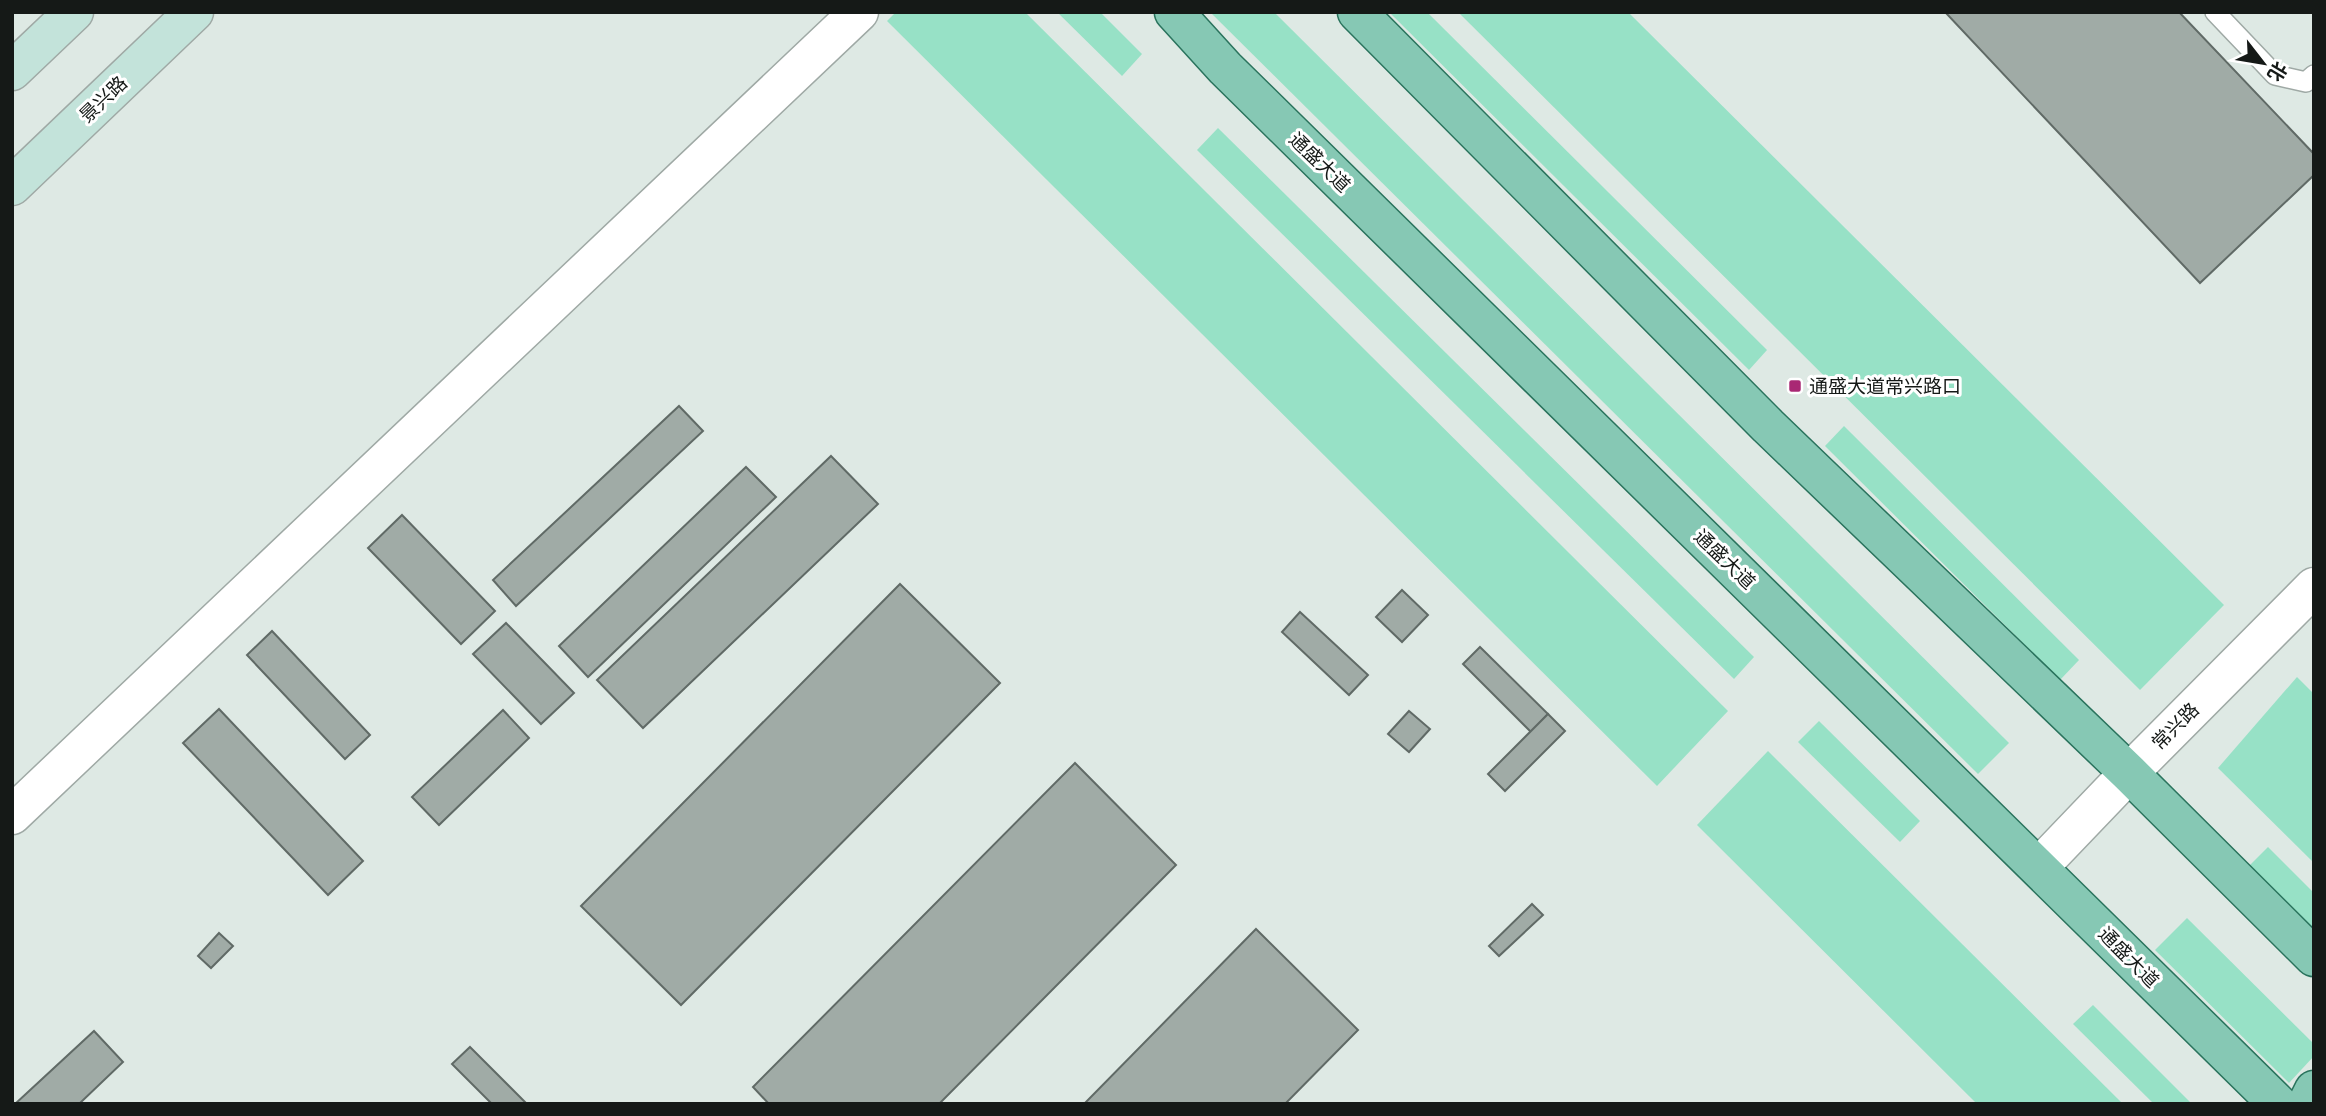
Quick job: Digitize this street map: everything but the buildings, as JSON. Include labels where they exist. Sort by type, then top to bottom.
[{"type":"main road","points":[[12,71],[74,12]]},
{"type":"main road","name":"景兴路","points":[[12,186],[194,12]]},
{"type":"main road","name":"通盛大道","points":[[1174,12],[1225,68],[2278,1104]]},
{"type":"main road","points":[[1357,12],[1768,426],[2129,773],[2314,957]]},
{"type":"main road","points":[[2307,1104],[2314,1090]]},
{"type":"street","points":[[12,815],[859,12]]},
{"type":"street","name":"常兴路","points":[[2039,867],[2314,587]]},
{"type":"lane","points":[[2215,12],[2275,75],[2306,82],[2314,75]]},
{"type":"green space","points":[[896,12],[1025,12],[1728,711],[1657,786],[887,21]]},
{"type":"green space","points":[[1057,12],[1100,12],[1142,54],[1122,76]]},
{"type":"green space","points":[[1210,12],[1274,12],[2009,743],[1978,774]]},
{"type":"green space","points":[[1389,12],[1427,12],[1767,350],[1749,370]]},
{"type":"green space","points":[[1458,12],[1628,12],[2224,605],[2140,690]]},
{"type":"green space","points":[[1218,128],[1754,657],[1734,679],[1197,150]]},
{"type":"green space","points":[[1844,426],[2079,660],[2060,680],[1825,446]]},
{"type":"green space","points":[[2297,677],[2314,694],[2314,863],[2218,768]]},
{"type":"green space","points":[[1819,721],[1920,821],[1900,842],[1798,742]]},
{"type":"green space","points":[[1768,751],[2123,1104],[1977,1104],[1697,825]]},
{"type":"green space","points":[[2268,847],[2314,893],[2314,932],[2248,867]]},
{"type":"green space","points":[[2187,918],[2314,1044],[2314,1056],[2289,1083],[2155,950]]},
{"type":"green space","points":[[2093,1005],[2192,1104],[2154,1104],[2073,1024]]},
{"type":"place","name":"通盛大道常兴路口","points":[[1795,386]]}]
